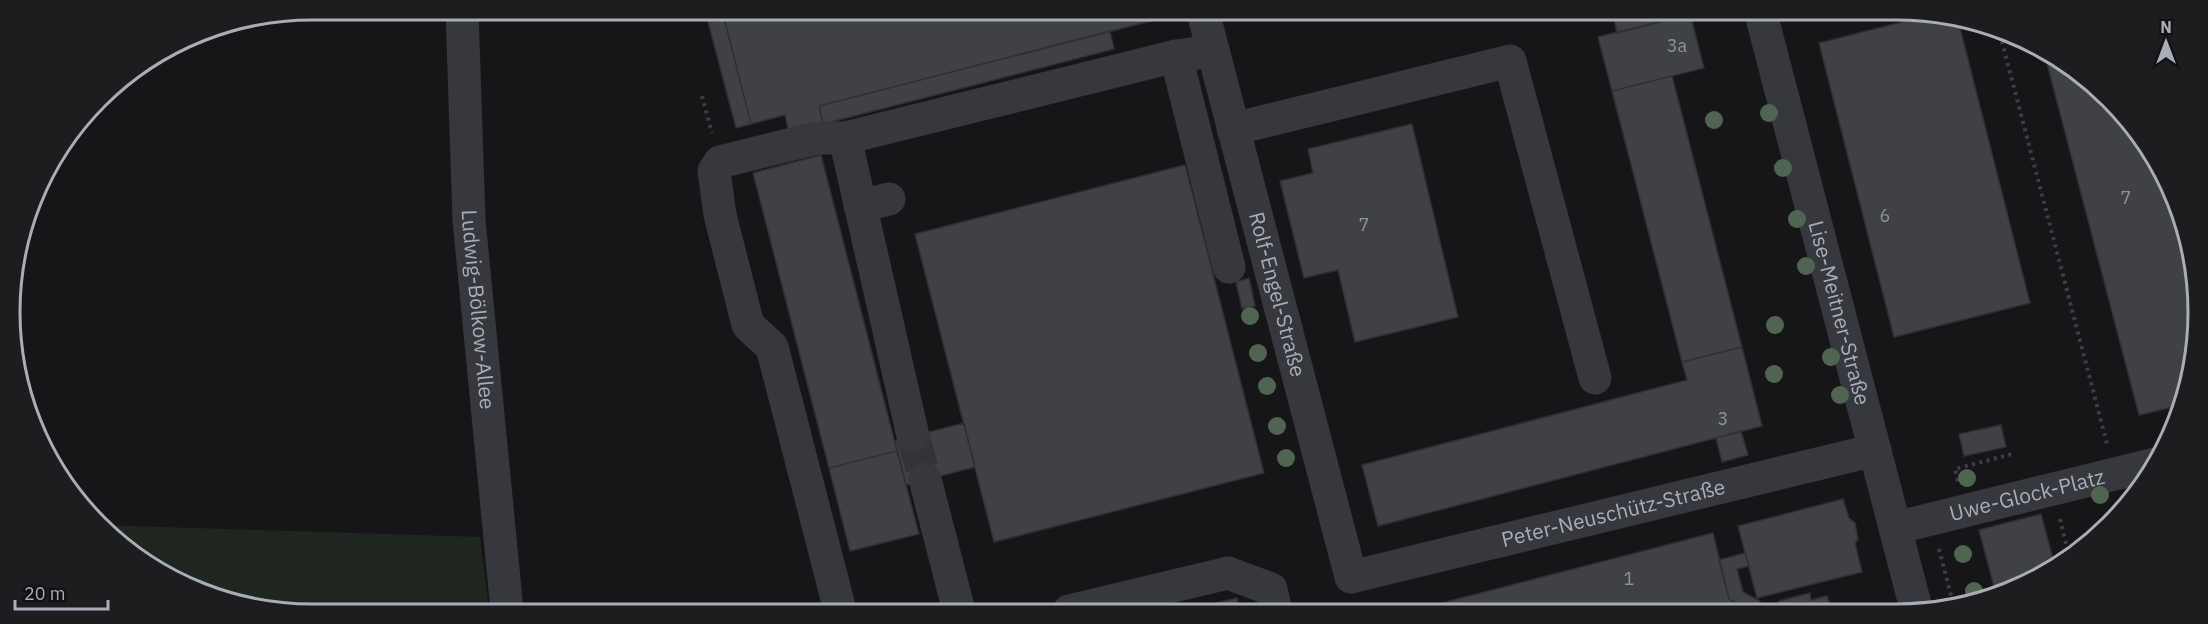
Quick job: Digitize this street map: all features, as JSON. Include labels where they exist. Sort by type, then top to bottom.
[{"type":"street","name":"Ludwig-Bölkow-Allee","points":[[462,20],[469,220],[506,604]]},
{"type":"street","name":"Rolf-Engel-Straße","points":[[1205,20],[1351,577]]},
{"type":"street","name":"Lise-Meitner-Straße","points":[[1763,20],[1915,604]]},
{"type":"street","points":[[838,604],[772,347],[748,325],[720,215],[714,171],[720,162],[817,138],[845,138],[1176,56],[1213,51]]},
{"type":"street","points":[[1176,56],[1229,267]]},
{"type":"street","points":[[1233,129],[1510,61],[1595,378]]},
{"type":"street","points":[[845,138],[875,202],[913,436]]},
{"type":"street","name":"Peter-Neuschütz-Straße","points":[[1351,577],[1875,450]]},
{"type":"street","name":"Uwe-Glock-Platz","points":[[1895,528],[2144,466]]},
{"type":"street","points":[[925,479],[957,604]]},
{"type":"street","points":[[1098,604],[1228,573],[1274,600]]},
{"type":"path","points":[[2001,39],[2114,474]]},
{"type":"shaded area","points":[[112,525],[480,537],[488,604],[293,604],[236,595],[200,582],[149,555]]},
{"type":"building","points":[[708,20],[725,20],[751,124],[736,128]]},
{"type":"building","points":[[725,20],[1155,20],[819,106],[823,124],[789,133],[785,115],[751,124]]},
{"type":"building","points":[[1614,20],[1668,20],[1617,33]]},
{"type":"building","points":[[1666,20],[1692,20],[1704,68],[1612,91],[1598,37]]},
{"type":"building","points":[[1910,20],[1960,26],[2030,303],[1894,337],[1819,43]]},
{"type":"building","points":[[1110,31],[1114,49],[823,124],[819,106]]},
{"type":"building","points":[[2047,62],[2089,92],[2128,134],[2158,183],[2179,236],[2188,293],[2188,331],[2179,388],[2173,407],[2139,415]]},
{"type":"building","points":[[1672,76],[1742,347],[1682,362],[1612,91]]},
{"type":"building","points":[[1412,124],[1458,317],[1355,342],[1338,270],[1304,278],[1280,181],[1313,173],[1308,149]]},
{"type":"building","points":[[821,155],[897,451],[829,468],[753,173]]},
{"type":"building","points":[[1185,165],[1264,473],[994,542],[915,234]]},
{"type":"building","points":[[1249,278],[1255,306],[1242,309],[1236,282]]},
{"type":"building","points":[[1742,347],[1762,426],[1378,526],[1362,465],[1687,380],[1682,362]]},
{"type":"building","points":[[964,423],[975,467],[906,485],[895,441]]},
{"type":"building","points":[[2001,425],[2006,447],[1964,456],[1959,434]]},
{"type":"building","points":[[1741,431],[1748,455],[1722,462],[1716,438]]},
{"type":"building","points":[[897,451],[919,534],[850,551],[829,468]]},
{"type":"building","points":[[1843,499],[1849,518],[1855,523],[1858,539],[1855,543],[1862,572],[1757,598],[1738,526]]},
{"type":"building","points":[[2041,514],[2053,559],[1994,587],[1979,530]]},
{"type":"building","points":[[1713,533],[1729,599],[1738,604],[1438,604]]},
{"type":"building","points":[[1745,553],[1749,566],[1737,569],[1743,592],[1760,601],[1758,604],[1738,604],[1729,599],[1719,560]]},
{"type":"building","points":[[1810,593],[1811,600],[1827,596],[1830,604],[1777,604],[1779,601]]},
{"type":"building","points":[[1237,598],[1238,604],[1213,604]]},
{"type":"tunnel","points":[[913,436],[925,479]]}]
